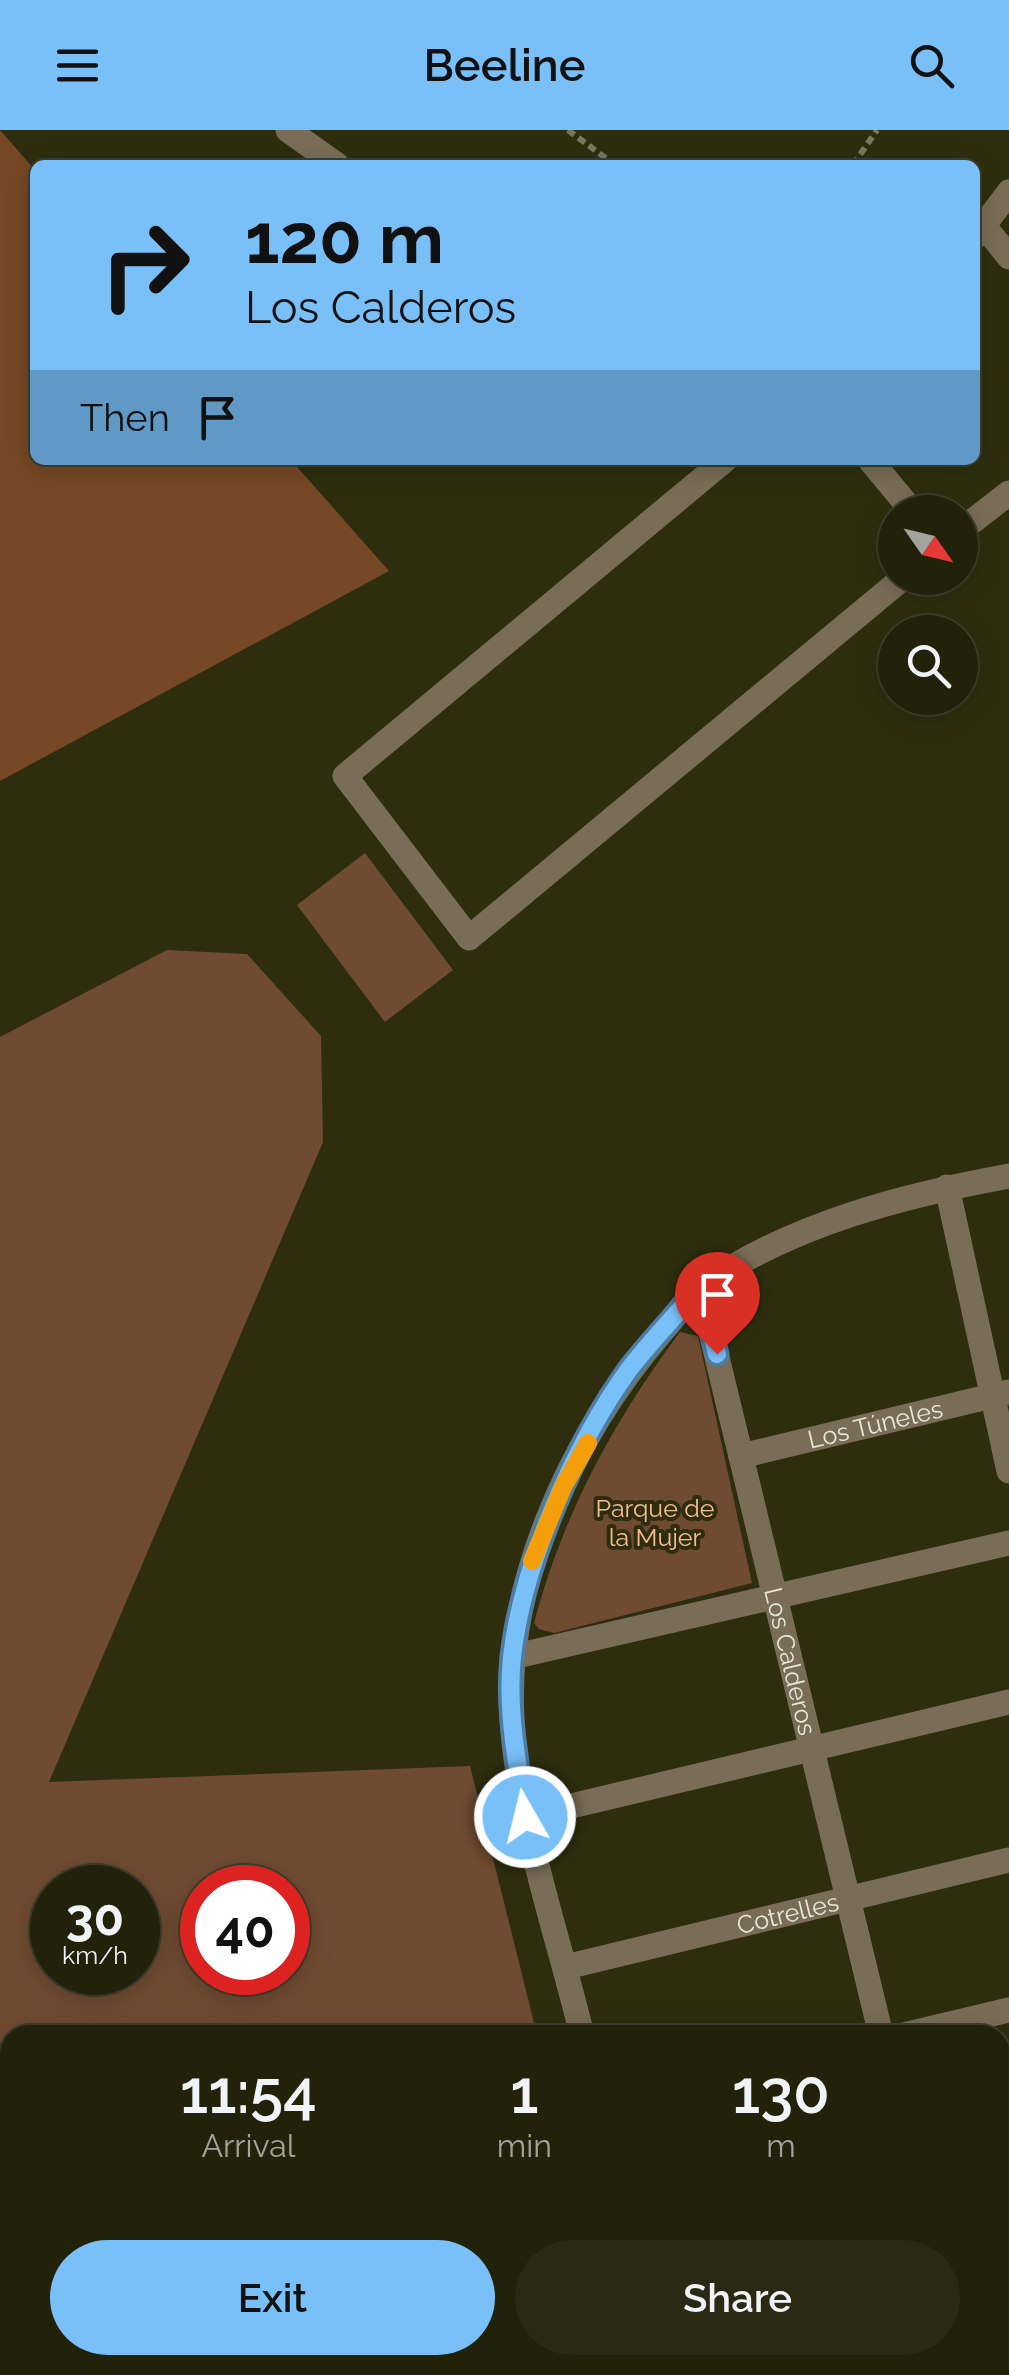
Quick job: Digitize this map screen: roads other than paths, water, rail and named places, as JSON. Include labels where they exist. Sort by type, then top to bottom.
[{"type":"street","points":[[288,130],[331,160]]},
{"type":"street","points":[[1009,192],[980,232],[1009,257]]},
{"type":"street","points":[[716,465],[345,776],[469,938],[883,595]]},
{"type":"street","points":[[874,465],[899,495]]},
{"type":"street","points":[[978,517],[1009,493]]},
{"type":"street","points":[[580,2025],[525,1817],[512,1730],[512,1657],[533,1556],[563,1487],[629,1370],[700,1287],[786,1238],[947,1188],[1009,1176]]},
{"type":"street","points":[[947,1188],[1001,1394],[1009,1471]]},
{"type":"street","name":"Los Calderos","points":[[700,1287],[879,2025]]},
{"type":"street","name":"Los Túneles","points":[[741,1456],[1001,1394]]},
{"type":"street","points":[[512,1657],[1009,1544]]},
{"type":"street","points":[[525,1817],[1009,1702]]},
{"type":"street","name":"Cotrelles","points":[[566,1968],[1009,1860]]},
{"type":"street","points":[[946,2025],[1009,2010]]},
{"type":"park label","name":"Parque de la Mujer","points":[[655,1522]]}]
